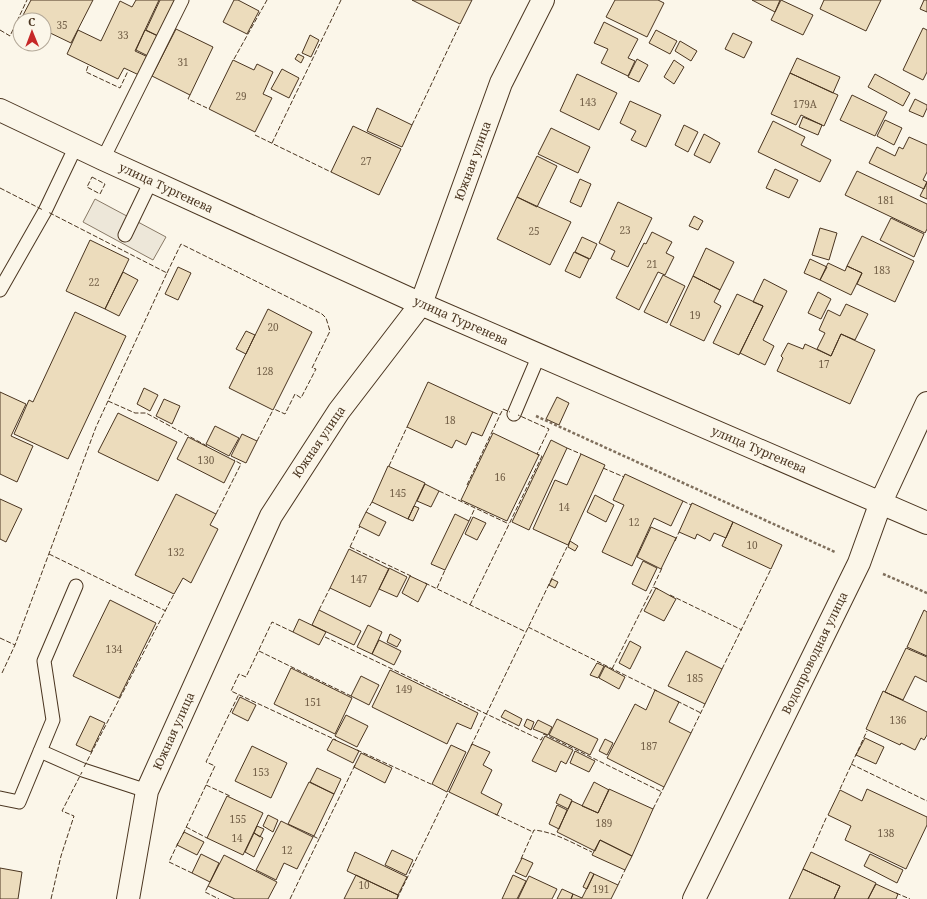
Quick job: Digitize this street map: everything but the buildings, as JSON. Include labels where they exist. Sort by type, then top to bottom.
[{"type":"street","name":"Южная улица","points":[[128,899],[147,791],[271,516],[339,411],[421,304],[501,83],[543,0]]},
{"type":"street","name":"улица Тургенева","points":[[0,110],[103,159],[421,304],[927,523]]},
{"type":"street","name":"Водопроводная улица","points":[[694,899],[859,563],[881,502],[927,403]]},
{"type":"lane","points":[[103,159],[182,0]]},
{"type":"lane","points":[[0,290],[45,211],[76,146]]},
{"type":"lane","points":[[124,235],[151,181]]},
{"type":"lane","points":[[516,410],[539,356]]},
{"type":"lane","points":[[0,798],[19,802],[53,720],[44,661],[76,586]]},
{"type":"lane","points":[[40,751],[83,770],[147,791]]},
{"type":"path","points":[[516,410],[927,593]]},
{"type":"shaded area","points":[[95,199],[166,237],[153,260],[83,222]]},
{"type":"fence","points":[[0,30],[10,36],[27,0]]},
{"type":"fence","points":[[234,59],[267,0]]},
{"type":"fence","points":[[272,143],[341,0]]},
{"type":"fence","points":[[412,125],[460,24]]},
{"type":"fence","points":[[88,66],[86,72],[120,88],[128,71]]},
{"type":"fence","points":[[190,95],[188,99],[207,108]]},
{"type":"fence","points":[[255,135],[331,172]]},
{"type":"fence","points":[[92,177],[105,184],[100,194],[87,187],[92,177]]},
{"type":"fence","points":[[0,188],[43,210]]},
{"type":"fence","points":[[0,638],[15,645],[96,427],[167,273],[48,212]]},
{"type":"fence","points":[[167,273],[181,244],[322,314],[326,318],[330,331],[312,368],[316,369],[301,398],[295,394],[285,414],[274,409]]},
{"type":"fence","points":[[108,401],[135,413],[146,413],[207,446]]},
{"type":"fence","points":[[493,412],[500,415],[503,409],[510,412]]},
{"type":"fence","points":[[257,441],[273,410]]},
{"type":"fence","points":[[467,485],[500,415]]},
{"type":"fence","points":[[470,605],[542,456],[537,454],[549,429],[518,415]]},
{"type":"fence","points":[[389,466],[407,427]]},
{"type":"fence","points":[[567,448],[581,454]]},
{"type":"fence","points":[[216,514],[241,464],[234,460]]},
{"type":"fence","points":[[603,468],[624,477]]},
{"type":"fence","points":[[439,491],[509,524]]},
{"type":"fence","points":[[683,501],[691,505]]},
{"type":"fence","points":[[366,512],[372,502]]},
{"type":"fence","points":[[469,521],[475,508]]},
{"type":"fence","points":[[350,547],[360,526]]},
{"type":"fence","points":[[675,541],[679,532]]},
{"type":"fence","points":[[350,547],[411,576]]},
{"type":"fence","points":[[471,746],[567,547]]},
{"type":"fence","points":[[49,554],[166,611]]},
{"type":"fence","points":[[658,589],[653,587],[662,568]]},
{"type":"fence","points":[[722,669],[771,569]]},
{"type":"fence","points":[[437,588],[445,570]]},
{"type":"fence","points":[[425,583],[526,632]]},
{"type":"fence","points":[[612,669],[653,587]]},
{"type":"fence","points":[[319,610],[330,588]]},
{"type":"fence","points":[[84,767],[174,594]]},
{"type":"fence","points":[[670,595],[742,630]]},
{"type":"fence","points":[[293,632],[272,622],[246,677],[239,674],[231,691],[336,740]]},
{"type":"fence","points":[[528,627],[657,691]]},
{"type":"fence","points":[[325,637],[541,740],[544,734],[662,792]]},
{"type":"fence","points":[[2,673],[15,645]]},
{"type":"fence","points":[[259,651],[351,696]]},
{"type":"fence","points":[[183,834],[215,766],[206,762],[239,694]]},
{"type":"fence","points":[[677,701],[701,713]]},
{"type":"fence","points":[[691,733],[705,704]]},
{"type":"fence","points":[[840,789],[867,731]]},
{"type":"fence","points":[[357,750],[433,785]]},
{"type":"fence","points":[[851,764],[927,801]]},
{"type":"fence","points":[[313,836],[319,839],[355,765]]},
{"type":"fence","points":[[51,899],[61,856],[74,816],[62,811],[82,772]]},
{"type":"fence","points":[[206,785],[230,796]]},
{"type":"fence","points":[[653,809],[664,787]]},
{"type":"fence","points":[[397,899],[449,791]]},
{"type":"fence","points":[[495,814],[533,832]]},
{"type":"fence","points":[[813,848],[827,816]]},
{"type":"fence","points":[[186,827],[207,838]]},
{"type":"fence","points":[[521,859],[534,830],[557,836],[592,852]]},
{"type":"fence","points":[[290,899],[319,839]]},
{"type":"fence","points":[[178,843],[169,862],[192,873]]},
{"type":"fence","points":[[618,885],[625,870]]},
{"type":"fence","points":[[208,886],[205,892],[219,899]]},
{"type":"fence","points":[[896,893],[910,899]]}]
